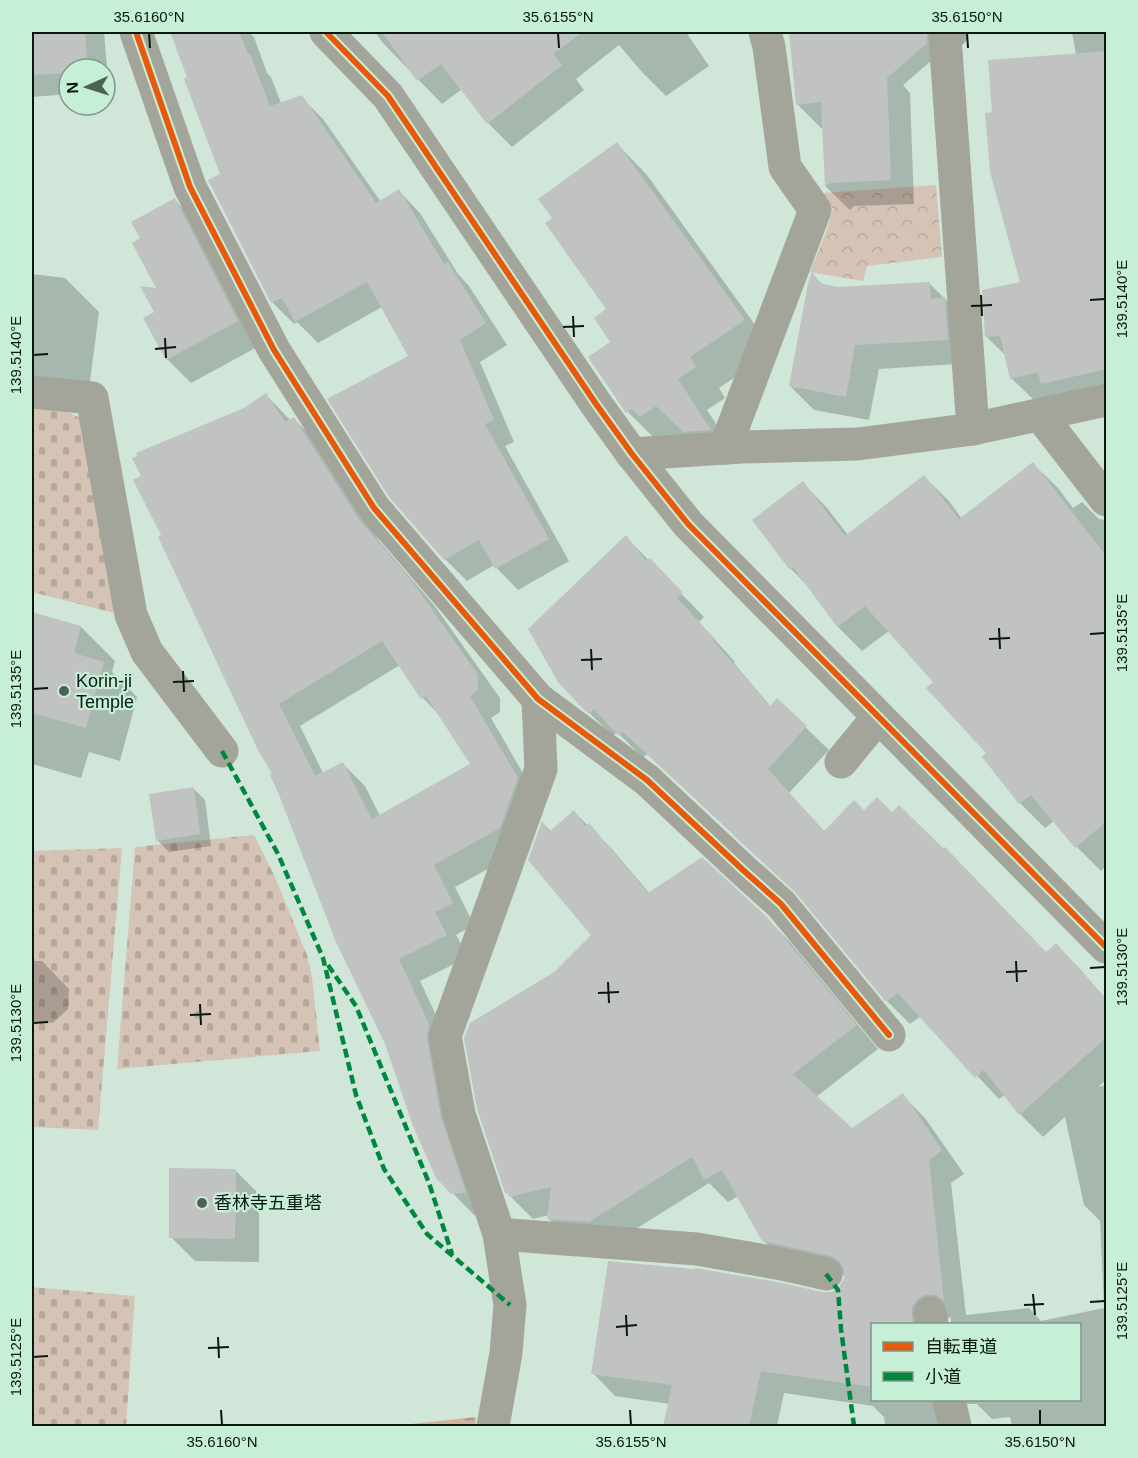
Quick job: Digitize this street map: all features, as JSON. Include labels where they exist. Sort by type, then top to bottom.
[{"type":"street","points":[[135,32],[190,187],[274,350],[374,508],[538,699],[647,780],[782,904],[889,1035]]},
{"type":"street","points":[[326,32],[388,96],[592,399],[688,524],[1107,946]]},
{"type":"street","points":[[725,448],[815,210],[785,167],[765,32]]},
{"type":"street","points":[[952,32],[945,37],[973,429]]},
{"type":"street","points":[[32,392],[92,398],[131,615],[147,652],[222,751]]},
{"type":"street","points":[[632,454],[742,447],[858,444],[973,429],[1107,400]]},
{"type":"street","points":[[1040,415],[1107,501]]},
{"type":"street","points":[[493,1426],[506,1353],[510,1305],[499,1234],[459,1114],[445,1036],[541,769],[538,699]]},
{"type":"street","points":[[841,762],[878,717]]},
{"type":"street","points":[[499,1234],[697,1249],[826,1274]]},
{"type":"street","points":[[949,1401],[955,1426]]},
{"type":"green space","points":[[936,185],[942,257],[867,266],[863,281],[810,272],[833,209],[822,193]]},
{"type":"green space","points":[[58,406],[83,420],[114,613],[32,592],[32,409]]},
{"type":"green space","points":[[254,835],[275,877],[307,955],[312,977],[320,1051],[117,1069],[135,847]]},
{"type":"green space","points":[[122,848],[98,1130],[32,1127],[32,851]]},
{"type":"green space","points":[[32,1287],[135,1296],[126,1426],[32,1426]]},
{"type":"green space","points":[[476,1417],[475,1426],[393,1426]]},
{"type":"building","points":[[32,32],[85,32],[87,57],[57,57],[57,74],[32,75]]},
{"type":"building","points":[[170,32],[239,32],[270,106],[302,95],[376,203],[399,189],[444,264],[448,262],[486,323],[460,340],[494,420],[485,424],[549,539],[495,569],[479,540],[444,560],[389,497],[327,399],[408,356],[367,282],[295,322],[282,298],[271,303],[208,180],[220,174],[184,79],[187,77]]},
{"type":"building","points":[[382,32],[583,32],[553,54],[562,65],[487,124],[441,64],[417,81]]},
{"type":"building","points":[[789,32],[927,32],[927,43],[887,78],[891,180],[830,183],[825,187],[821,102],[796,105]]},
{"type":"building","points":[[1107,51],[1107,369],[1041,384],[1038,372],[1010,379],[1000,336],[985,337],[982,290],[1020,282],[990,172],[985,113],[992,112],[988,60]]},
{"type":"building","points":[[617,142],[745,320],[690,357],[696,367],[678,379],[711,430],[683,432],[656,406],[640,417],[631,409],[626,413],[588,357],[610,342],[594,318],[606,309],[545,223],[552,218],[538,199]]},
{"type":"building","points":[[175,198],[238,321],[166,360],[143,318],[154,312],[140,286],[156,288],[132,243],[140,238],[131,222]]},
{"type":"building","points":[[812,272],[820,283],[838,287],[930,282],[931,299],[945,297],[948,340],[855,345],[846,397],[789,386]]},
{"type":"building","points":[[266,393],[285,422],[294,417],[358,518],[412,581],[478,675],[478,690],[470,696],[518,778],[500,828],[434,865],[453,903],[435,912],[447,935],[399,959],[429,1024],[427,1039],[441,1117],[466,1193],[451,1194],[436,1178],[413,1126],[385,1044],[336,942],[270,775],[272,774],[257,748],[158,537],[161,535],[133,480],[141,476],[132,458],[137,456],[136,453],[244,408]],"holes":[[[382,641],[421,699],[426,696],[470,764],[372,819],[343,762],[315,776],[279,704]]]},
{"type":"building","points":[[1033,462],[1107,557],[1107,821],[1075,848],[1031,795],[1019,804],[982,757],[986,753],[926,688],[933,682],[865,606],[837,627],[793,567],[789,569],[752,520],[803,481],[845,536],[924,475],[959,519]]},
{"type":"building","points":[[626,535],[646,561],[650,558],[683,593],[677,598],[714,638],[712,639],[770,706],[777,698],[807,726],[768,769],[824,831],[854,800],[864,810],[877,797],[892,812],[899,805],[943,848],[945,847],[1046,952],[1056,943],[1107,1000],[1107,1037],[1019,1115],[984,1070],[975,1078],[898,993],[886,1002],[795,892],[734,834],[623,732],[619,736],[594,709],[589,714],[558,682],[528,629]]},
{"type":"building","name":"Korin-ji Temple","points":[[32,612],[81,626],[74,653],[104,662],[86,728],[32,713]]},
{"type":"building","points":[[194,787],[200,834],[156,841],[149,794]]},
{"type":"building","points":[[574,810],[585,826],[589,823],[648,893],[702,857],[767,917],[857,1025],[793,1074],[852,1128],[903,1093],[942,1150],[929,1160],[944,1301],[936,1295],[918,1298],[912,1307],[913,1323],[871,1323],[871,1387],[761,1371],[749,1426],[663,1426],[672,1385],[591,1374],[608,1261],[695,1268],[822,1292],[831,1292],[839,1287],[844,1278],[844,1269],[839,1261],[831,1256],[762,1241],[722,1170],[704,1180],[692,1157],[589,1222],[547,1219],[551,1187],[509,1197],[508,1193],[505,1193],[477,1109],[464,1038],[470,1023],[554,972],[591,935],[528,860],[542,821],[549,832]]},
{"type":"building","name":"香林寺五重塔","points":[[169,1168],[236,1169],[235,1239],[169,1238]]},
{"type":"marked path","points":[[222,751],[278,854],[323,958],[356,1095],[384,1169],[427,1234],[510,1305]]},
{"type":"marked path","points":[[328,965],[356,1006],[429,1183],[452,1254]]},
{"type":"marked path","points":[[826,1274],[838,1290],[854,1426]]},
{"type":"cycle path","points":[[136,32],[190,187],[274,350],[374,508],[538,699],[647,780],[781,904],[889,1035]]},
{"type":"cycle path","points":[[326,32],[388,96],[596,404],[632,454],[688,524],[1106,947]]},
{"type":"place","name":"Korin-ji Temple","points":[[64,691]]},
{"type":"place","name":"香林寺五重塔","points":[[202,1203]]}]
